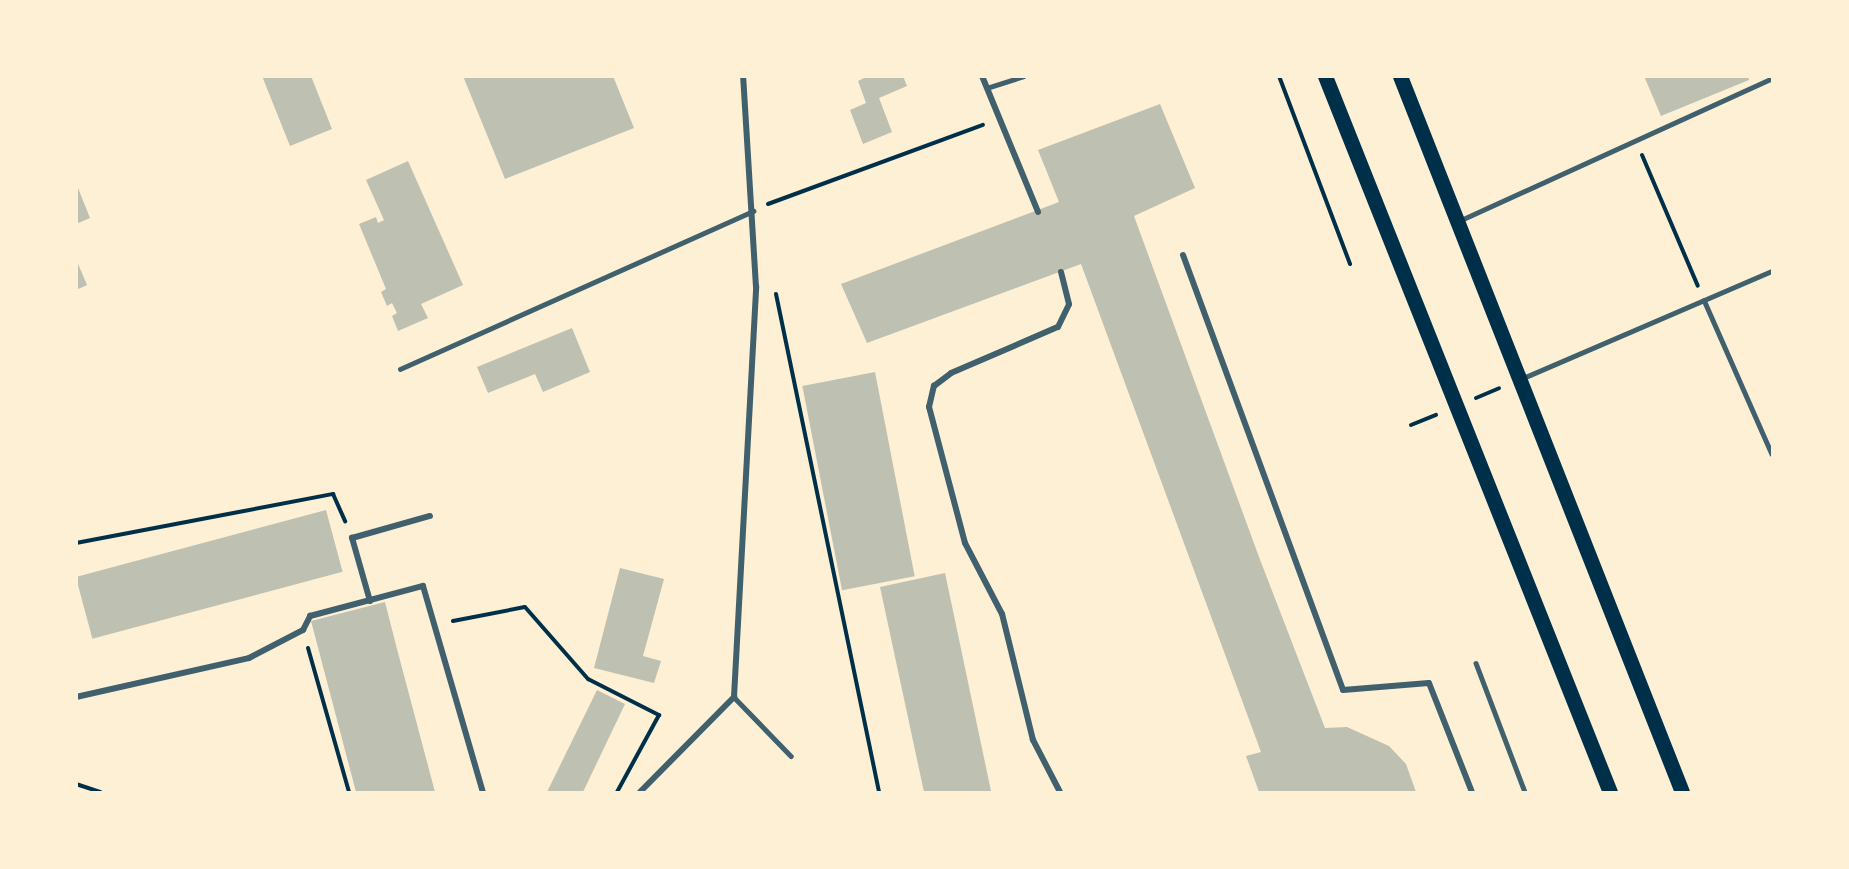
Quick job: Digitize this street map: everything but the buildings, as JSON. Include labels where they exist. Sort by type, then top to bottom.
[{"type":"main road","points":[[1325,76],[1610,792]]},
{"type":"main road","points":[[1400,76],[1682,792]]},
{"type":"street","points":[[640,792],[734,697],[756,287],[756,209],[743,76]]},
{"type":"street","points":[[982,76],[1038,212]]},
{"type":"street","points":[[1183,255],[1343,690],[1429,683],[1472,792]]},
{"type":"street","points":[[1060,792],[1033,740],[1002,614],[965,543],[929,407],[934,386],[951,373],[1058,327],[1069,304],[1061,272]]},
{"type":"street","points":[[370,601],[352,538],[430,516]]},
{"type":"street","points":[[76,697],[249,658],[303,630],[310,616],[423,586],[483,792]]},
{"type":"lane","points":[[987,88],[1023,76]]},
{"type":"lane","points":[[1456,223],[1637,143],[1773,78]]},
{"type":"lane","points":[[400,369],[756,209]]},
{"type":"lane","points":[[1519,380],[1773,271]]},
{"type":"lane","points":[[1704,300],[1773,453]]},
{"type":"lane","points":[[1476,663],[1525,792]]},
{"type":"lane","points":[[734,697],[791,756]]},
{"type":"path","points":[[1279,76],[1350,264]]},
{"type":"path","points":[[756,209],[1000,119]]},
{"type":"path","points":[[1637,143],[1704,300]]},
{"type":"path","points":[[775,290],[879,792]]},
{"type":"path","points":[[76,543],[333,494],[352,538]]},
{"type":"path","points":[[434,624],[525,607],[588,680],[659,715],[617,792]]},
{"type":"path","points":[[303,630],[349,792]]},
{"type":"path","points":[[76,784],[101,792]]}]
